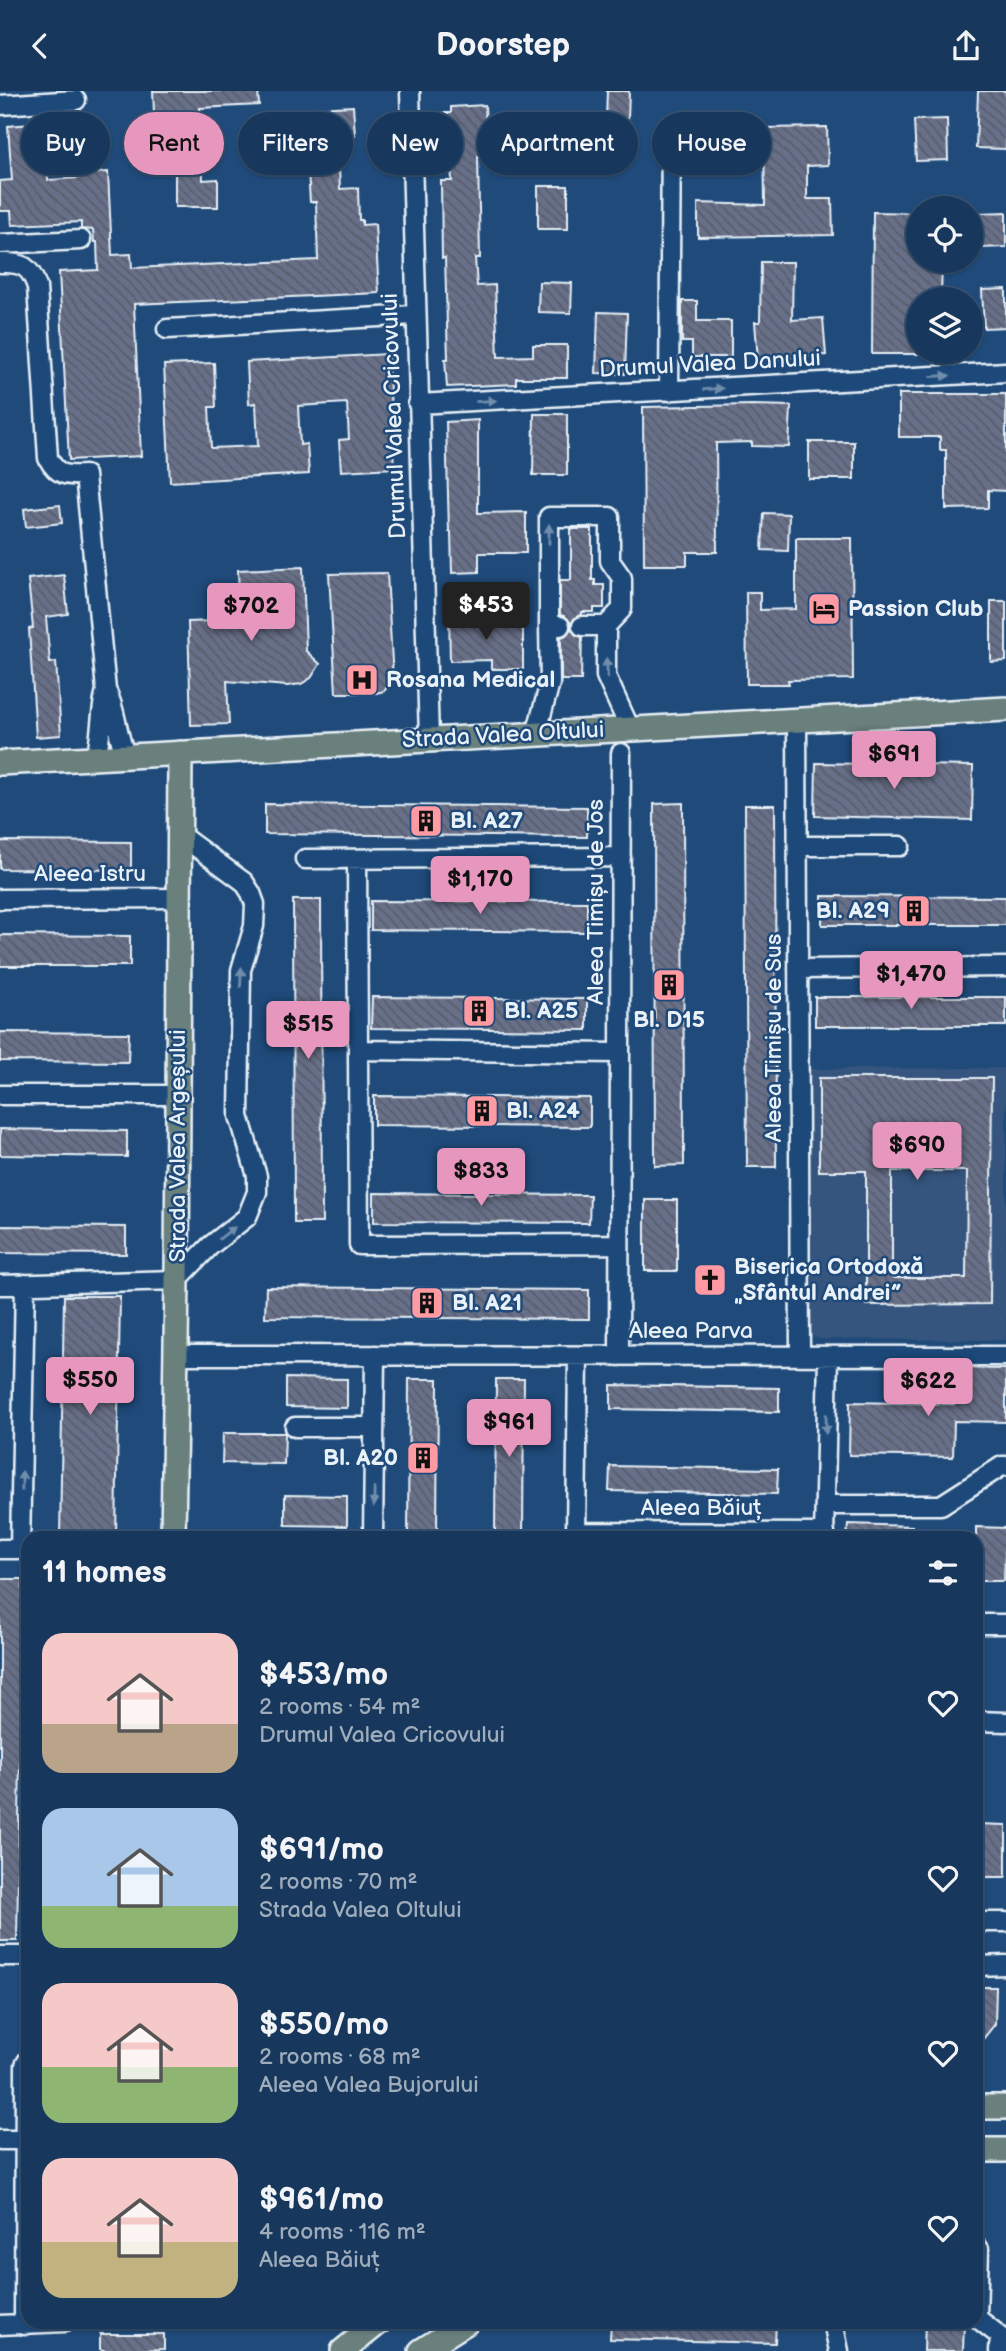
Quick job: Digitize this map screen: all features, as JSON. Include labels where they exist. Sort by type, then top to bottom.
[{"type":"main road","name":"Strada Valea Oltului","points":[[0,762],[1006,709]]},
{"type":"main road","name":"Strada Valea Argeșului","points":[[173,1531],[180,753]]},
{"type":"main road","points":[[983,2107],[1006,2107]]},
{"type":"main road","points":[[983,2150],[1006,2150]]},
{"type":"main road","points":[[343,2351],[370,2329]]},
{"type":"main road","points":[[421,2351],[456,2329]]},
{"type":"street","name":"Drumul Valea Cricovului","points":[[410,91],[429,739]]},
{"type":"street","points":[[0,105],[76,100]]},
{"type":"street","points":[[668,391],[671,175]]},
{"type":"street","points":[[0,244],[81,240]]},
{"type":"street","points":[[0,263],[27,268],[37,287],[48,458],[58,473],[68,476],[85,475],[106,690],[101,708],[96,757]]},
{"type":"street","points":[[167,329],[415,315]]},
{"type":"street","name":"Drumul Valea Danului","points":[[418,404],[1006,372]]},
{"type":"street","points":[[536,734],[550,683],[555,626],[549,517],[610,517],[610,561],[622,577],[622,609],[606,626],[606,676],[630,729]]},
{"type":"street","points":[[582,626],[606,626]]},
{"type":"street","points":[[106,690],[112,701],[121,743],[127,756]]},
{"type":"street","name":"Aleea Timișu de Sus","points":[[797,720],[800,1356]]},
{"type":"street","name":"Aleea Timișu de Jos","points":[[619,1356],[621,753]]},
{"type":"street","points":[[0,1285],[177,1280],[210,1246],[247,1217],[257,1192],[257,1175],[239,1117],[241,970],[254,926],[255,904],[244,882],[180,835]]},
{"type":"street","points":[[797,846],[900,846]]},
{"type":"street","points":[[305,859],[621,857]]},
{"type":"street","points":[[357,859],[359,1245],[619,1244]]},
{"type":"street","name":"Aleea Istru","points":[[0,899],[180,898]]},
{"type":"street","points":[[798,969],[1006,967]]},
{"type":"street","points":[[358,1050],[620,1052]]},
{"type":"street","points":[[0,1095],[179,1095]]},
{"type":"street","points":[[24,1531],[25,1284]]},
{"type":"street","name":"Aleea Parva","points":[[176,1355],[1006,1356]]},
{"type":"street","points":[[373,1531],[375,1355]]},
{"type":"street","name":"Aleea Băiuț","points":[[576,1531],[578,1356]]},
{"type":"street","points":[[825,1531],[828,1356]]},
{"type":"street","points":[[295,1427],[374,1427]]},
{"type":"street","points":[[825,1504],[941,1506],[1006,1466]]},
{"type":"street","points":[[0,1549],[21,1549]]},
{"type":"street","points":[[983,1624],[1006,1624]]},
{"type":"street","points":[[983,1721],[1006,1722]]},
{"type":"street","points":[[983,1922],[1006,1922]]},
{"type":"street","points":[[0,1956],[21,1956]]},
{"type":"street","points":[[983,1966],[1006,1965]]},
{"type":"street","points":[[0,2140],[21,2140]]},
{"type":"street","points":[[983,2323],[1000,2336],[999,2351]]},
{"type":"street","points":[[0,2325],[21,2325]]},
{"type":"street","points":[[835,2329],[839,2351]]},
{"type":"shaded area","points":[[1006,1068],[1006,1340],[813,1337],[806,1326],[805,1069]]},
{"type":"building","points":[[153,91],[258,91],[259,105],[200,108],[200,112],[154,112]]},
{"type":"building","points":[[607,91],[629,91],[628,112],[606,112]]},
{"type":"building","points":[[978,91],[1006,91],[1006,149],[976,148]]},
{"type":"building","points":[[485,105],[485,112],[477,112],[480,258],[475,258],[477,286],[495,285],[498,357],[533,356],[533,345],[567,345],[567,378],[516,378],[516,384],[447,387],[441,181],[452,181],[452,175],[463,175],[463,112],[451,112],[451,107]]},
{"type":"building","points":[[353,106],[355,135],[353,112],[316,112],[316,108]]},
{"type":"building","points":[[947,119],[948,160],[916,161],[914,120]]},
{"type":"building","points":[[21,125],[21,175],[48,175],[48,180],[78,178],[78,175],[108,175],[112,255],[131,254],[132,268],[318,260],[316,202],[310,202],[308,175],[339,175],[340,189],[358,188],[359,220],[362,220],[362,225],[375,224],[379,293],[134,304],[141,456],[69,460],[59,272],[98,270],[97,242],[94,242],[93,230],[81,229],[81,222],[12,225],[11,211],[0,211],[0,181],[12,180],[8,126]]},
{"type":"building","points":[[827,127],[828,165],[807,166],[807,199],[832,199],[833,235],[698,237],[698,203],[765,205],[765,175],[771,175],[771,128]]},
{"type":"building","points":[[175,175],[203,175],[203,180],[218,179],[218,207],[175,207]]},
{"type":"building","points":[[538,186],[568,186],[568,229],[538,229]]},
{"type":"building","points":[[873,212],[906,213],[906,273],[942,273],[941,287],[906,287],[906,354],[872,354]]},
{"type":"building","points":[[1006,212],[1006,247],[983,248],[983,213]]},
{"type":"building","points":[[761,262],[793,262],[792,320],[823,318],[826,355],[758,360],[755,322],[760,322]]},
{"type":"building","points":[[539,282],[572,283],[571,313],[538,312]]},
{"type":"building","points":[[1006,289],[1006,327],[984,328],[983,290]]},
{"type":"building","points":[[682,301],[697,301],[697,321],[731,321],[731,357],[692,357],[692,342],[682,342]]},
{"type":"building","points":[[598,312],[627,313],[625,374],[596,373]]},
{"type":"building","points":[[388,354],[394,468],[341,471],[339,440],[349,439],[347,403],[298,406],[300,445],[307,444],[309,474],[170,482],[164,365],[214,363],[216,407],[209,407],[211,448],[258,446],[256,403],[249,404],[247,362]]},
{"type":"building","points":[[899,394],[1006,394],[1006,491],[988,490],[988,508],[946,509],[946,450],[940,450],[940,437],[899,437]]},
{"type":"building","points":[[791,406],[789,447],[752,446],[752,442],[716,443],[717,552],[687,552],[687,565],[644,565],[643,407]]},
{"type":"building","points":[[534,414],[567,414],[567,475],[533,475]]},
{"type":"building","points":[[478,420],[478,513],[526,512],[526,553],[479,553],[479,572],[452,573],[446,422]]},
{"type":"building","points":[[809,442],[854,442],[854,479],[809,479]]},
{"type":"building","points":[[60,505],[62,523],[26,527],[24,509]]},
{"type":"building","points":[[764,513],[789,514],[788,551],[762,550]]},
{"type":"building","points":[[571,529],[592,529],[592,580],[595,580],[595,585],[604,585],[604,608],[594,608],[594,612],[582,612],[571,624],[566,617],[560,615],[560,580],[571,580]]},
{"type":"building","name":"Passion Club","points":[[796,538],[852,538],[853,679],[747,684],[746,592],[760,592],[760,610],[796,609]]},
{"type":"building","points":[[303,567],[306,651],[320,664],[311,678],[301,684],[287,686],[227,681],[229,724],[191,725],[188,622],[240,620],[238,570]]},
{"type":"building","points":[[387,573],[393,680],[384,691],[376,693],[336,693],[329,574]]},
{"type":"building","points":[[64,575],[68,614],[46,617],[50,663],[56,662],[61,735],[36,737],[29,629],[33,628],[28,579]]},
{"type":"building","points":[[991,601],[1006,601],[1006,661],[991,662]]},
{"type":"building","points":[[476,612],[476,624],[523,624],[523,669],[491,669],[491,660],[450,661],[449,613]]},
{"type":"building","points":[[571,628],[576,635],[582,637],[581,680],[561,680],[561,637]]},
{"type":"building","points":[[816,763],[973,766],[972,820],[815,816]]},
{"type":"building","name":"Bl. D15","points":[[683,803],[684,1165],[655,1166],[654,804]]},
{"type":"building","name":"Bl. A27","points":[[265,804],[587,807],[587,837],[265,834]]},
{"type":"building","points":[[745,805],[775,805],[776,1167],[747,1167]]},
{"type":"building","points":[[0,841],[131,842],[131,870],[0,869]]},
{"type":"building","name":"Bl. A29","points":[[822,896],[1006,897],[1006,925],[822,925]]},
{"type":"building","points":[[293,900],[321,900],[322,1223],[294,1223]]},
{"type":"building","points":[[371,901],[587,902],[587,932],[371,930]]},
{"type":"building","points":[[0,935],[130,936],[130,966],[0,966]]},
{"type":"building","name":"Bl. A25","points":[[372,997],[587,999],[587,1030],[371,1028]]},
{"type":"building","points":[[815,997],[1006,997],[1006,1026],[815,1026]]},
{"type":"building","points":[[0,1032],[129,1033],[128,1062],[0,1061]]},
{"type":"building","points":[[819,1078],[992,1078],[990,1304],[866,1305],[866,1171],[819,1171]],"holes":[[[892,1171],[967,1171],[966,1278],[892,1278]]]},
{"type":"building","name":"Bl. A24","points":[[374,1096],[590,1098],[590,1127],[374,1125]]},
{"type":"building","points":[[0,1129],[127,1131],[127,1157],[0,1155]]},
{"type":"building","points":[[374,1193],[590,1195],[589,1223],[374,1222]]},
{"type":"building","points":[[645,1200],[677,1200],[677,1271],[645,1271]]},
{"type":"building","points":[[0,1226],[126,1227],[126,1254],[0,1253]]},
{"type":"building","name":"Bl. A21","points":[[266,1287],[589,1290],[589,1319],[265,1317]]},
{"type":"building","points":[[64,1296],[120,1296],[116,1531],[60,1531]]},
{"type":"building","points":[[955,1368],[1006,1369],[1006,1422],[954,1421],[953,1457],[849,1455],[850,1402],[954,1404]]},
{"type":"building","points":[[286,1378],[347,1379],[347,1408],[286,1407]]},
{"type":"building","name":"Bl. A20","points":[[409,1379],[438,1379],[437,1531],[408,1531]]},
{"type":"building","points":[[496,1379],[524,1379],[523,1531],[495,1531]]},
{"type":"building","points":[[611,1385],[779,1388],[779,1412],[611,1409]]},
{"type":"building","points":[[223,1433],[285,1433],[284,1464],[222,1463]]},
{"type":"building","points":[[610,1466],[778,1469],[777,1494],[609,1491]]},
{"type":"building","points":[[285,1495],[347,1496],[347,1526],[285,1525]]},
{"type":"building","points":[[848,1524],[912,1526],[912,1531],[848,1531]]},
{"type":"building","points":[[976,1527],[1006,1528],[1004,1581],[983,1581],[983,1531],[976,1531]]},
{"type":"building","points":[[0,1579],[21,1579],[17,1941],[0,1941]]},
{"type":"building","points":[[983,1824],[1006,1825],[1006,1877],[983,1877]]},
{"type":"building","points":[[983,1987],[996,1987],[995,2024],[983,2039]]},
{"type":"building","points":[[611,2329],[776,2329],[775,2343],[610,2339]]},
{"type":"building","points":[[925,2329],[964,2329],[963,2351],[924,2351]]},
{"type":"building","points":[[100,2334],[164,2334],[164,2349],[106,2351],[100,2349]]},
{"type":"place","name":"Passion Club","points":[[824,609]]},
{"type":"place","name":"Rosana Medical","points":[[362,680]]},
{"type":"place","name":"Bl. A27","points":[[426,821]]},
{"type":"place","name":"Bl. A29","points":[[914,911]]},
{"type":"place","name":"Bl. D15","points":[[669,985]]},
{"type":"place","name":"Bl. A25","points":[[479,1011]]},
{"type":"place","name":"Bl. A24","points":[[482,1111]]},
{"type":"place","name":"Biserica Ortodoxă „Sfântul Andrei”","points":[[710,1280]]},
{"type":"place","name":"Bl. A21","points":[[427,1303]]},
{"type":"place","name":"Bl. A20","points":[[423,1458]]}]
